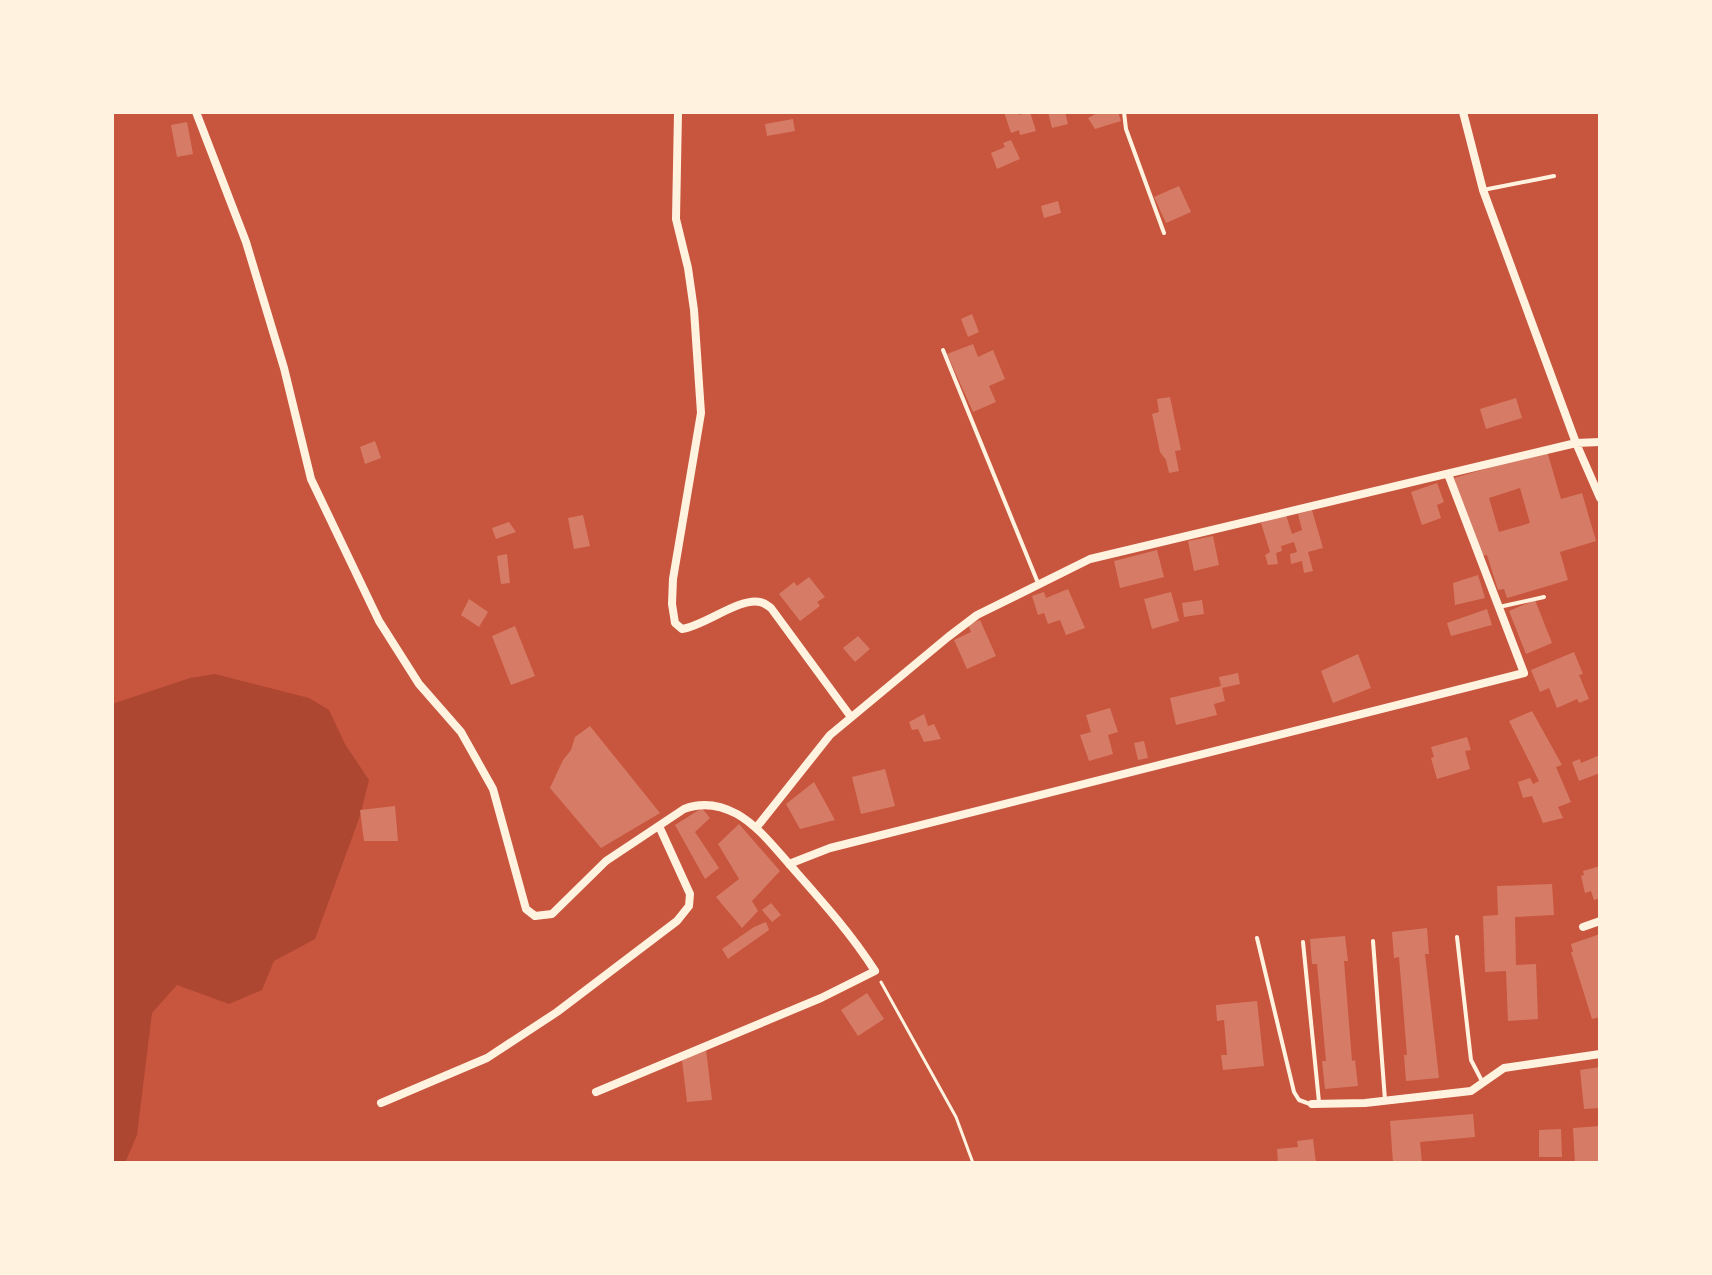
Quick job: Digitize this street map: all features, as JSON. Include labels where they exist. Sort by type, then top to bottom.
[{"type":"street","points":[[196,112],[246,242],[284,368],[311,479],[379,621],[419,684],[461,732],[493,789],[526,909],[535,916],[552,914],[606,861],[698,803],[712,805],[736,813],[756,828],[853,936],[875,971],[821,998],[596,1092]]},
{"type":"street","points":[[678,112],[676,219],[694,310],[701,413],[673,579],[675,623],[682,629],[692,627],[746,603],[760,602],[771,608],[851,717]]},
{"type":"street","points":[[1463,112],[1483,190],[1576,443],[1600,498]]},
{"type":"street","points":[[756,828],[830,735],[977,615],[1090,559],[1576,443],[1600,442]]},
{"type":"street","points":[[789,864],[830,848],[1524,673],[1448,474]]},
{"type":"street","points":[[381,1103],[487,1058],[557,1012],[677,921],[689,906],[690,894],[659,826]]},
{"type":"street","points":[[1583,927],[1600,921]]},
{"type":"street","points":[[1316,1104],[1471,1091],[1504,1068],[1600,1054]]},
{"type":"lane","points":[[1124,112],[1126,129],[1164,233]]},
{"type":"lane","points":[[1483,190],[1554,176]]},
{"type":"lane","points":[[943,350],[1039,585]]},
{"type":"lane","points":[[1499,607],[1544,597]]},
{"type":"lane","points":[[1457,937],[1471,1060],[1483,1083]]},
{"type":"lane","points":[[1257,938],[1294,1092],[1299,1100],[1316,1104],[1303,942]]},
{"type":"lane","points":[[1373,941],[1385,1100]]},
{"type":"path","points":[[875,971],[956,1117],[973,1163]]},
{"type":"shaded area","points":[[215,674],[309,698],[329,710],[345,744],[369,780],[360,816],[315,939],[274,961],[262,990],[229,1004],[177,985],[152,1013],[137,1135],[125,1163],[112,1163],[112,704],[190,678]]},
{"type":"building","points":[[1004,112],[1018,112],[1019,115],[1030,112],[1036,131],[1020,135],[1019,130],[1011,133]]},
{"type":"building","points":[[1048,112],[1065,112],[1068,124],[1052,128]]},
{"type":"building","points":[[1099,112],[1118,112],[1121,121],[1095,129],[1088,118]]},
{"type":"building","points":[[793,119],[795,131],[767,136],[765,124]]},
{"type":"building","points":[[187,122],[193,154],[177,157],[171,125]]},
{"type":"building","points":[[1011,140],[1020,159],[997,169],[991,153],[1005,147],[1003,143]]},
{"type":"building","points":[[1179,186],[1191,212],[1166,223],[1154,197]]},
{"type":"building","points":[[1058,201],[1061,213],[1044,218],[1041,206]]},
{"type":"building","points":[[972,314],[979,332],[968,337],[961,319]]},
{"type":"building","points":[[973,344],[978,357],[993,350],[1005,379],[989,386],[996,402],[973,412],[947,354]]},
{"type":"building","points":[[1170,397],[1181,450],[1175,451],[1179,471],[1169,473],[1160,452],[1152,414],[1159,412],[1157,399]]},
{"type":"building","points":[[1516,398],[1522,418],[1486,429],[1480,409]]},
{"type":"building","points":[[375,441],[381,458],[365,464],[360,447]]},
{"type":"building","points":[[1547,451],[1561,499],[1582,493],[1596,541],[1560,552],[1568,580],[1507,598],[1504,589],[1498,590],[1487,555],[1478,557],[1454,478]],"holes":[[[1520,488],[1530,523],[1499,532],[1489,498]]]},
{"type":"building","points":[[1437,483],[1444,502],[1437,505],[1441,518],[1422,525],[1411,492]]},
{"type":"building","points":[[1312,510],[1323,548],[1308,552],[1313,571],[1304,573],[1302,561],[1291,564],[1290,554],[1297,552],[1294,542],[1281,546],[1282,551],[1276,553],[1278,564],[1268,565],[1265,555],[1270,552],[1261,523],[1286,515],[1292,534],[1302,530],[1298,514]]},
{"type":"building","points":[[583,515],[590,546],[574,549],[568,518]]},
{"type":"building","points":[[509,522],[516,532],[496,539],[492,528]]},
{"type":"building","points":[[1213,536],[1219,565],[1194,571],[1188,541]]},
{"type":"building","points":[[1157,550],[1164,577],[1120,588],[1114,561]]},
{"type":"building","points":[[507,554],[510,583],[501,584],[497,556]]},
{"type":"building","points":[[1478,575],[1485,598],[1455,605],[1453,583]]},
{"type":"building","points":[[809,577],[825,597],[817,602],[820,606],[800,621],[779,594],[794,582],[797,586]]},
{"type":"building","points":[[1068,589],[1085,628],[1066,635],[1060,620],[1048,624],[1044,613],[1038,615],[1032,596],[1044,592],[1046,598]]},
{"type":"building","points":[[1171,592],[1179,621],[1152,629],[1144,599]]},
{"type":"building","points":[[469,599],[488,612],[479,627],[461,615]]},
{"type":"building","points":[[1202,600],[1204,614],[1184,617],[1182,603]]},
{"type":"building","points":[[1535,600],[1552,643],[1526,654],[1509,611]]},
{"type":"building","points":[[1487,609],[1492,625],[1451,636],[1447,623]]},
{"type":"building","points":[[980,620],[996,656],[967,669],[954,640],[971,632],[968,625]]},
{"type":"building","points":[[515,626],[535,676],[511,685],[492,636]]},
{"type":"building","points":[[858,636],[870,649],[855,662],[843,648]]},
{"type":"building","points":[[1574,652],[1589,699],[1579,703],[1577,699],[1557,708],[1549,688],[1540,692],[1531,670]]},
{"type":"building","points":[[1358,654],[1371,688],[1333,703],[1321,671]]},
{"type":"building","points":[[1238,673],[1240,684],[1222,688],[1225,701],[1214,704],[1217,715],[1176,725],[1170,698],[1221,686],[1219,677]]},
{"type":"building","points":[[1110,708],[1118,732],[1108,735],[1113,754],[1089,761],[1080,735],[1091,732],[1086,715]]},
{"type":"building","points":[[1532,711],[1562,765],[1556,767],[1571,802],[1558,807],[1563,818],[1543,823],[1532,796],[1523,798],[1518,782],[1530,778],[1533,784],[1539,781],[1509,721]]},
{"type":"building","points":[[924,714],[928,726],[934,724],[941,739],[924,742],[918,729],[912,730],[909,722]]},
{"type":"building","points":[[590,726],[660,813],[601,848],[550,788],[575,737]]},
{"type":"building","points":[[1467,737],[1471,750],[1465,751],[1470,769],[1437,779],[1431,747]]},
{"type":"building","points":[[1144,741],[1148,758],[1138,760],[1134,743]]},
{"type":"building","points":[[1600,755],[1600,773],[1579,781],[1572,762],[1580,759],[1581,763]]},
{"type":"building","points":[[885,769],[895,806],[861,814],[852,777]]},
{"type":"building","points":[[814,782],[835,820],[800,829],[786,804]]},
{"type":"building","points":[[395,806],[398,841],[364,841],[360,810]]},
{"type":"building","points":[[702,808],[710,818],[695,832],[719,868],[705,879],[675,825]]},
{"type":"building","points":[[739,824],[780,871],[752,901],[758,911],[742,928],[716,897],[739,879],[718,844]]},
{"type":"building","points":[[1600,866],[1600,898],[1594,900],[1591,891],[1585,893],[1581,876],[1584,875],[1583,871]]},
{"type":"building","points":[[1552,884],[1554,915],[1515,917],[1516,965],[1536,964],[1538,1019],[1508,1021],[1506,971],[1485,972],[1483,916],[1498,915],[1497,886]]},
{"type":"building","points":[[771,903],[781,915],[772,922],[762,910]]},
{"type":"building","points":[[766,922],[769,930],[728,959],[722,949]]},
{"type":"building","points":[[1427,928],[1429,954],[1425,954],[1439,1078],[1406,1081],[1404,1055],[1407,1055],[1399,957],[1394,958],[1392,932]]},
{"type":"building","points":[[1600,934],[1600,1017],[1592,1019],[1571,944]]},
{"type":"building","points":[[1345,936],[1352,1061],[1355,1060],[1358,1086],[1325,1089],[1322,1061],[1326,1061],[1317,964],[1312,964],[1310,939]]},
{"type":"building","points":[[867,993],[884,1019],[858,1036],[841,1010]]},
{"type":"building","points":[[1257,1001],[1264,1066],[1223,1070],[1221,1055],[1227,1055],[1224,1020],[1217,1021],[1216,1005]]},
{"type":"building","points":[[706,1049],[712,1100],[687,1102],[682,1060]]},
{"type":"building","points":[[1600,1067],[1600,1108],[1584,1109],[1580,1070]]},
{"type":"building","points":[[1473,1114],[1475,1137],[1420,1142],[1422,1163],[1393,1163],[1390,1121]]},
{"type":"building","points":[[1600,1126],[1600,1162],[1575,1163],[1573,1128]]},
{"type":"building","points":[[1561,1129],[1562,1157],[1539,1157],[1539,1130]]},
{"type":"building","points":[[1313,1139],[1316,1163],[1278,1163],[1277,1149],[1298,1147],[1297,1141]]}]
